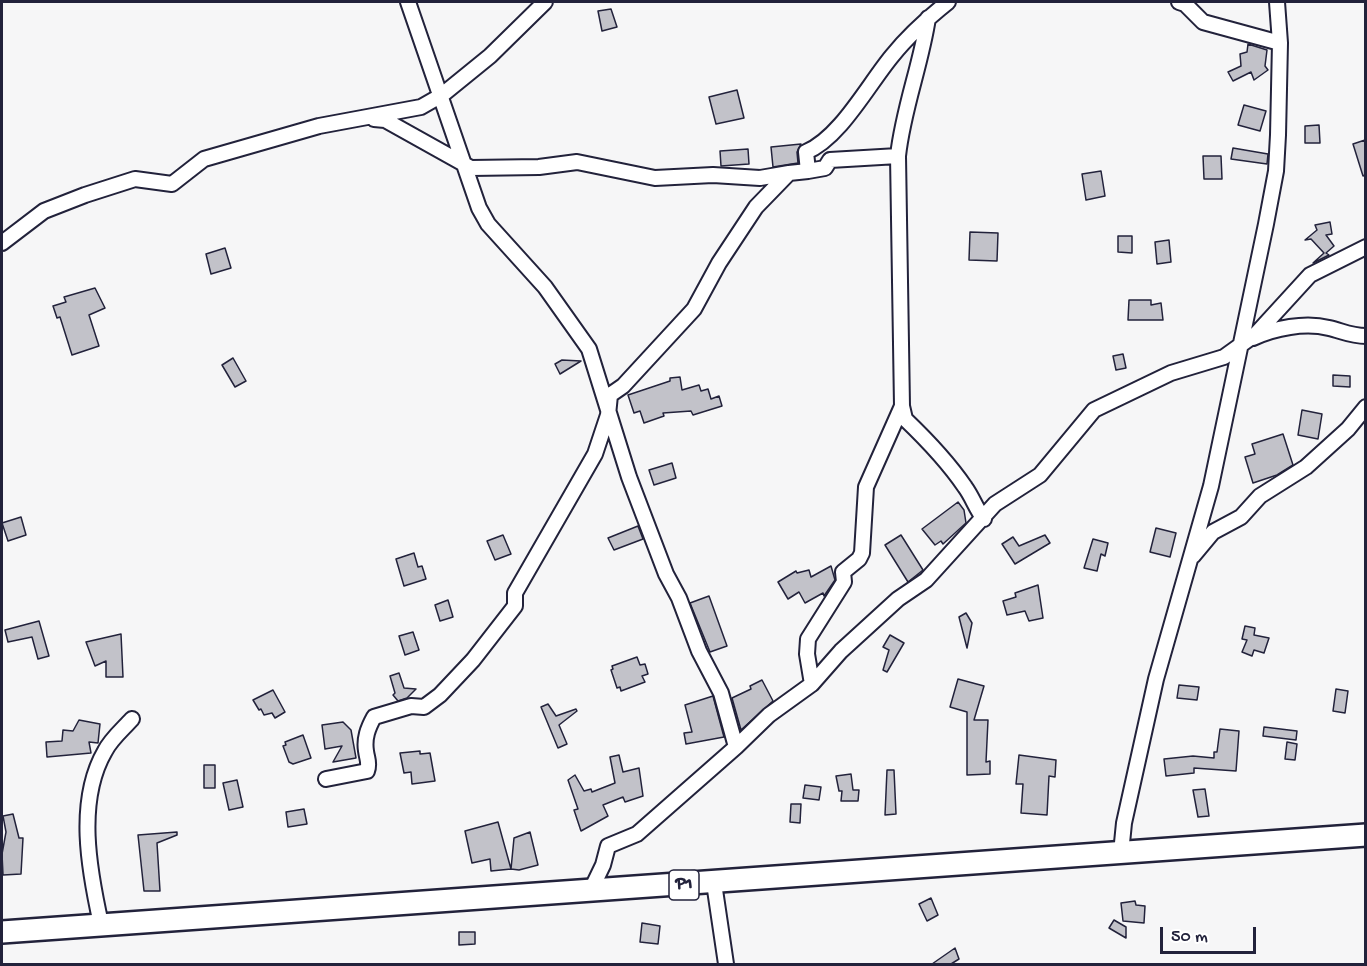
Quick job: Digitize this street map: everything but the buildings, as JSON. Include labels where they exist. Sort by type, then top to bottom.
[{"type":"main road","name":"P1","points":[[2,932],[590,892],[1365,835]]},
{"type":"street","points":[[408,2],[442,95],[462,164],[488,224],[545,287],[589,349],[600,377],[608,415],[666,574],[679,598],[699,651],[721,693],[736,747]]},
{"type":"street","points":[[2,243],[44,211],[85,195],[135,179],[172,184],[204,159],[319,126],[421,107],[442,95],[509,40],[545,2]]},
{"type":"street","points":[[808,171],[806,152],[819,147],[893,55],[928,18],[948,2]]},
{"type":"street","points":[[1179,2],[1185,4],[1203,22],[1280,43]]},
{"type":"street","points":[[1121,853],[1124,823],[1156,679],[1168,646],[1189,560],[1212,486],[1243,343],[1276,171],[1280,43],[1277,2]]},
{"type":"street","points":[[928,18],[923,51],[900,138],[898,156],[902,406],[905,419],[960,479],[972,497],[974,507],[984,519]]},
{"type":"street","points":[[369,118],[385,120],[452,156],[462,164],[482,169],[577,162],[655,178],[713,175],[760,177],[825,168],[830,160],[898,156]]},
{"type":"street","points":[[326,779],[367,771],[369,764],[366,752],[367,730],[374,717],[411,706],[424,707],[440,695],[473,660],[514,606],[515,593],[589,467],[608,415],[610,395],[635,374],[694,309],[749,216],[789,173]]},
{"type":"street","points":[[590,892],[603,865],[608,846],[637,834],[769,715],[812,684],[841,651],[898,598],[926,580],[984,519],[995,504],[1040,475],[1094,410],[1171,374],[1224,357],[1256,334],[1310,275],[1365,248]]},
{"type":"street","points":[[1243,343],[1267,332],[1310,326],[1329,328],[1349,336],[1365,336]]},
{"type":"street","points":[[812,684],[807,654],[808,639],[844,582],[843,572],[862,554],[866,487],[902,406]]},
{"type":"street","points":[[1189,560],[1213,532],[1241,517],[1260,496],[1306,467],[1348,429],[1365,407]]},
{"type":"street","points":[[101,924],[92,872],[87,805],[89,788],[106,748],[132,719]]},
{"type":"street","points":[[714,883],[726,964]]}]
